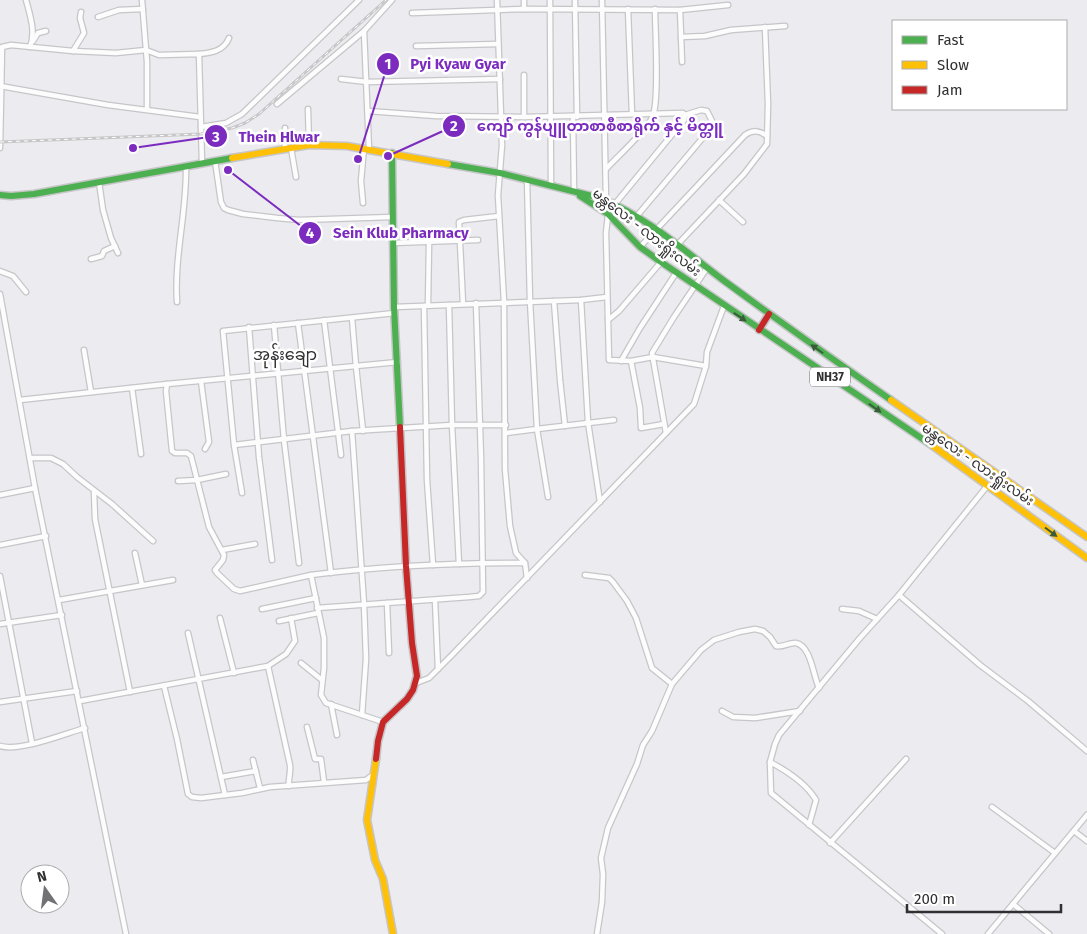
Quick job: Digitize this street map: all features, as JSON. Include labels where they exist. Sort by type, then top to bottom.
[{"type":"main road","name":"NH37","points":[[0,194],[11,196],[34,194],[202,163],[309,146],[366,148],[500,173],[551,185],[575,193]]},
{"type":"main road","points":[[392,153],[392,243],[406,566],[416,683],[406,699],[383,722],[378,740],[374,774],[368,782],[367,820],[375,860],[384,879],[394,934]]},
{"type":"main road","name":"မန္တလေး - လားရှိုးလမ်း","points":[[575,193],[615,204],[657,231],[768,314],[1087,537]]},
{"type":"main road","name":"မန္တလေး - လားရှိုးလမ်း","points":[[575,193],[608,214],[640,247],[676,273],[960,464],[1087,558]]},
{"type":"main road","points":[[759,330],[768,314]]},
{"type":"street","points":[[26,0],[32,22],[33,41]]},
{"type":"street","points":[[142,0],[146,50],[147,109]]},
{"type":"street","points":[[497,0],[502,145],[498,195],[504,302],[506,477],[510,526],[516,553],[525,562],[527,578]]},
{"type":"street","points":[[524,0],[524,9]]},
{"type":"street","points":[[550,0],[551,185]]},
{"type":"street","points":[[575,0],[575,193]]},
{"type":"street","points":[[602,0],[606,200]]},
{"type":"street","points":[[200,127],[235,119],[356,1]]},
{"type":"street","points":[[277,104],[364,31],[389,1]]},
{"type":"street","points":[[412,13],[497,9],[680,10],[728,5]]},
{"type":"street","points":[[98,17],[119,10],[143,9]]},
{"type":"street","points":[[628,9],[632,114]]},
{"type":"street","points":[[606,169],[654,114],[656,64],[655,9]]},
{"type":"street","points":[[680,10],[682,62]]},
{"type":"street","points":[[73,51],[84,34],[80,18],[81,12]]},
{"type":"street","points":[[681,37],[705,36],[731,30],[786,26]]},
{"type":"street","points":[[677,246],[767,144],[768,96],[765,27]]},
{"type":"street","points":[[30,48],[38,33],[46,31]]},
{"type":"street","points":[[363,203],[361,181],[366,148],[368,111],[364,31]]},
{"type":"street","points":[[0,148],[1,47],[11,45],[30,48],[116,53],[146,50],[159,55],[199,54],[217,51],[224,46],[229,38]]},
{"type":"street","points":[[416,46],[498,44]]},
{"type":"street","points":[[199,54],[202,163]]},
{"type":"street","points":[[524,75],[524,118]]},
{"type":"street","points":[[341,79],[367,82],[500,79]]},
{"type":"street","points":[[1,86],[108,105],[200,117]]},
{"type":"street","points":[[308,109],[309,146]]},
{"type":"street","points":[[368,111],[436,116],[524,118],[680,112],[685,115],[701,110],[707,111],[712,121],[711,128],[636,217]]},
{"type":"street","points":[[615,204],[684,120],[685,115]]},
{"type":"street","points":[[285,128],[288,149],[296,176]]},
{"type":"street","points":[[640,247],[745,135],[759,131],[767,136]]},
{"type":"street","points":[[215,161],[222,202],[224,208],[228,210],[243,214],[299,220],[392,217]]},
{"type":"street","points":[[177,302],[176,286],[179,242],[187,192],[186,166]]},
{"type":"street","points":[[527,179],[530,302],[537,429],[548,498]]},
{"type":"street","points":[[99,182],[103,210],[111,238],[118,252]]},
{"type":"street","points":[[719,200],[743,222]]},
{"type":"street","points":[[608,214],[606,233],[609,360],[631,361],[653,357],[706,366]]},
{"type":"street","points":[[463,304],[459,222],[499,216]]},
{"type":"street","points":[[392,243],[478,240]]},
{"type":"street","points":[[429,242],[426,306],[426,426],[433,565]]},
{"type":"street","points":[[91,259],[102,256],[104,251],[115,246]]},
{"type":"street","points":[[608,320],[619,311],[661,262]]},
{"type":"street","points":[[666,433],[652,353],[708,268]]},
{"type":"street","points":[[0,271],[13,276],[26,292]]},
{"type":"street","points":[[621,361],[676,273]]},
{"type":"street","points":[[0,294],[30,458],[126,934]]},
{"type":"street","points":[[242,493],[234,445],[223,331],[352,318],[426,306],[581,300],[607,297]]},
{"type":"street","points":[[581,300],[588,422],[600,502]]},
{"type":"street","points":[[554,301],[565,426]]},
{"type":"street","points":[[279,621],[318,611],[364,604],[479,596],[483,592],[476,303]]},
{"type":"street","points":[[449,305],[452,425],[459,564]]},
{"type":"street","points":[[416,683],[429,678],[438,669],[694,404],[706,366],[707,352],[724,306]]},
{"type":"street","points":[[352,318],[363,431]]},
{"type":"street","points":[[324,320],[341,455]]},
{"type":"street","points":[[298,323],[331,573]]},
{"type":"street","points":[[274,325],[284,440],[299,563]]},
{"type":"street","points":[[250,327],[259,442],[272,560]]},
{"type":"street","points":[[84,350],[91,392]]},
{"type":"street","points":[[631,361],[640,408],[641,428],[664,424]]},
{"type":"street","points":[[20,400],[398,362]]},
{"type":"street","points":[[201,381],[209,442],[205,449]]},
{"type":"street","points":[[167,384],[166,391],[172,451],[175,453],[187,453],[191,456],[210,527],[224,555],[223,560],[215,570],[234,590],[240,591],[311,576],[361,569],[525,562]]},
{"type":"street","points":[[132,388],[141,454]]},
{"type":"street","points":[[506,432],[614,420]]},
{"type":"street","points":[[234,445],[338,432],[426,426],[506,425]]},
{"type":"street","points":[[352,431],[366,659],[362,715]]},
{"type":"street","points":[[30,458],[51,458],[63,464],[153,541]]},
{"type":"street","points":[[178,481],[197,480],[226,474]]},
{"type":"street","points":[[942,934],[771,793],[770,762],[779,736],[899,595],[988,486]]},
{"type":"street","points":[[0,495],[36,488]]},
{"type":"street","points":[[94,491],[95,519],[130,692]]},
{"type":"street","points":[[0,544],[46,536]]},
{"type":"street","points":[[222,550],[254,544]]},
{"type":"street","points":[[135,553],[142,585]]},
{"type":"street","points":[[585,574],[609,578],[614,582],[636,618],[652,668],[672,684]]},
{"type":"street","points":[[0,576],[32,744]]},
{"type":"street","points":[[311,576],[324,638],[325,655],[321,695],[326,702],[383,722]]},
{"type":"street","points":[[59,600],[173,580]]},
{"type":"street","points":[[899,595],[1087,752]]},
{"type":"street","points":[[262,609],[316,598]]},
{"type":"street","points":[[435,600],[438,669]]},
{"type":"street","points":[[387,603],[389,653]]},
{"type":"street","points":[[842,609],[858,611],[877,620]]},
{"type":"street","points":[[0,624],[62,615]]},
{"type":"street","points":[[220,618],[234,673]]},
{"type":"street","points":[[80,701],[268,666],[286,654],[295,642],[291,618]]},
{"type":"street","points":[[597,934],[602,902],[603,874],[601,863],[608,828],[672,684],[706,646],[714,640],[755,629],[763,631],[776,646],[782,647],[793,643],[801,645],[810,656],[814,677],[819,688]]},
{"type":"street","points":[[188,634],[225,794]]},
{"type":"street","points":[[301,663],[322,680]]},
{"type":"street","points":[[268,666],[290,765],[291,773],[288,780],[290,786]]},
{"type":"street","points":[[164,686],[178,740],[188,794],[192,797],[201,798],[248,792],[260,788],[324,782],[368,782]]},
{"type":"street","points":[[0,702],[77,691]]},
{"type":"street","points":[[331,704],[337,735]]},
{"type":"street","points":[[722,711],[733,717],[755,718],[800,711]]},
{"type":"street","points":[[307,727],[315,759],[321,759],[324,782]]},
{"type":"street","points":[[0,746],[13,748],[32,744],[85,728]]},
{"type":"street","points":[[830,843],[906,759]]},
{"type":"street","points":[[253,760],[260,788]]},
{"type":"street","points":[[770,762],[787,771],[812,793],[816,800],[809,825]]},
{"type":"street","points":[[221,777],[256,771]]},
{"type":"street","points":[[992,807],[1055,853]]},
{"type":"street","points":[[988,934],[1087,816]]},
{"type":"street","points":[[1074,831],[1087,841]]},
{"type":"street","points":[[1013,904],[1048,934]]},
{"type":"railway","points":[[0,142],[201,134],[232,128],[245,123],[259,114],[386,0]]},
{"type":"traffic: fast","points":[[392,153],[394,307],[400,427]]},
{"type":"traffic: fast","points":[[0,195],[34,194],[232,158]]},
{"type":"traffic: fast","points":[[448,164],[500,173],[600,198],[633,214],[891,400]]},
{"type":"traffic: fast","points":[[580,196],[608,214],[640,247],[661,262],[933,446]]},
{"type":"traffic: slow","points":[[232,158],[309,145],[347,146],[448,164]]},
{"type":"traffic: slow","points":[[891,400],[1087,537]]},
{"type":"traffic: slow","points":[[933,446],[1087,558]]},
{"type":"traffic: slow","points":[[376,759],[367,820],[375,860],[383,879],[393,934]]},
{"type":"traffic: jam","points":[[759,330],[769,314]]},
{"type":"traffic: jam","points":[[376,759],[383,722],[407,699],[413,690],[417,676],[412,643],[406,566],[400,427]]},
{"type":"place","name":"Thein Hlwar","points":[[133,148]]},
{"type":"place","name":"ကျော် ကွန်ပျူတာစာစီစာရိုက် နှင့် မိတ္တူ","points":[[388,156]]},
{"type":"place","name":"Pyi Kyaw Gyar","points":[[358,159]]},
{"type":"place","name":"Sein Klub Pharmacy","points":[[228,170]]},
{"type":"district","name":"အုန်းချော","points":[[285,354]]}]
